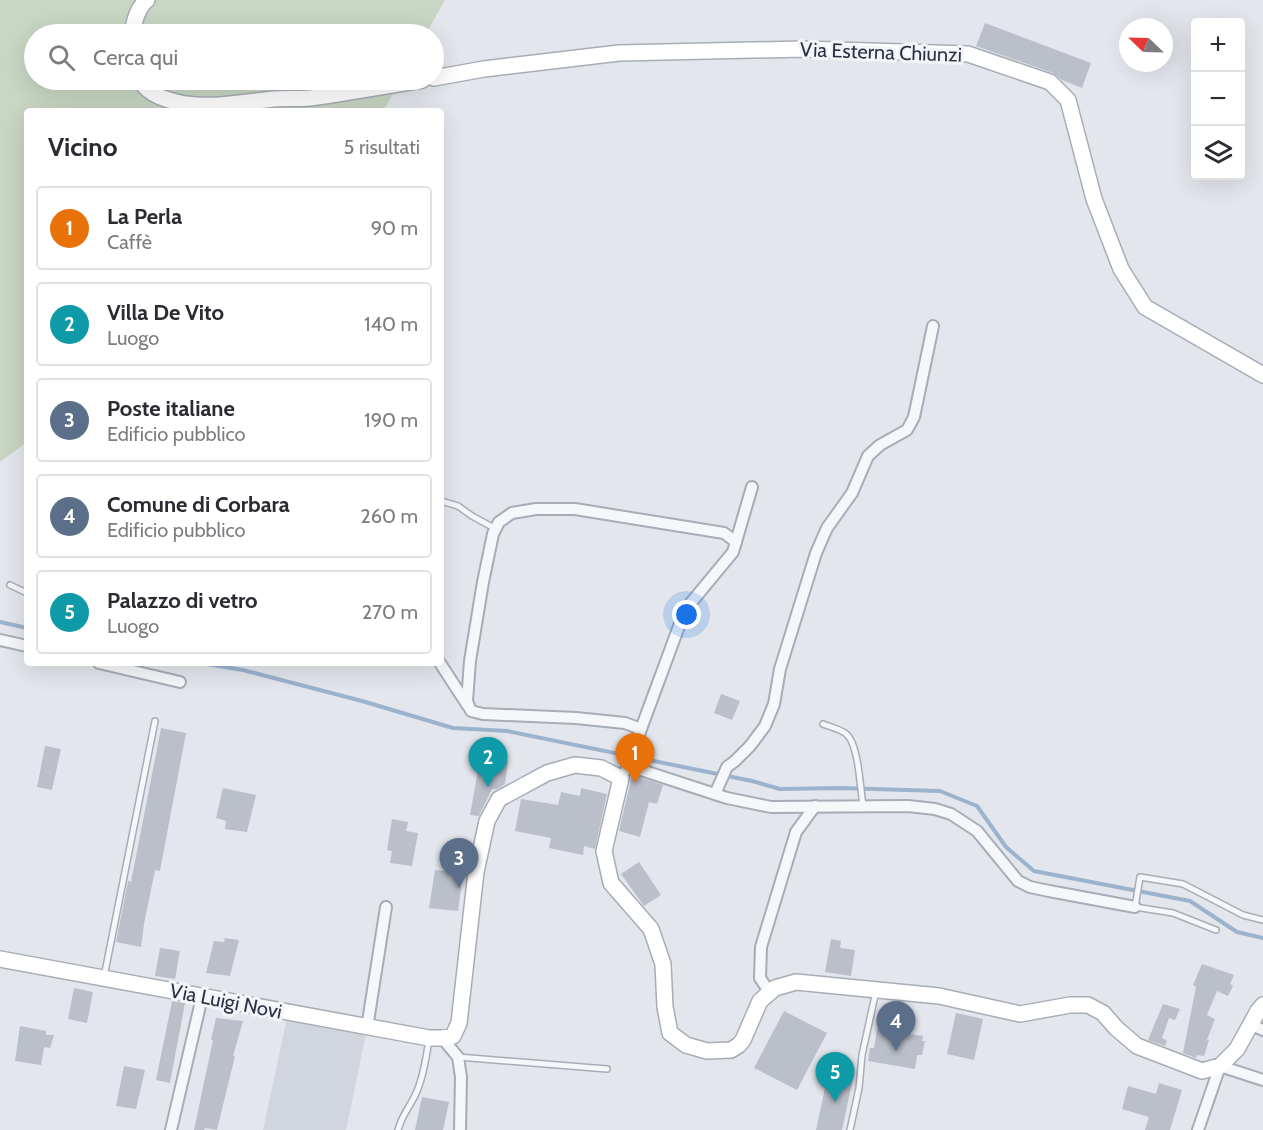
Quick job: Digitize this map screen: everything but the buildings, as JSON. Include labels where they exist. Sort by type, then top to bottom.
[{"type":"main road","points":[[134,24],[143,2],[147,0]]},
{"type":"main road","name":"Via Esterna Chiunzi","points":[[444,76],[484,69],[619,54],[803,49],[968,54],[1050,82],[1068,100],[1094,199],[1121,268],[1145,307],[1263,375]]},
{"type":"main road","points":[[149,90],[154,95],[169,100],[212,105],[307,98],[358,90]]},
{"type":"main road","points":[[442,1038],[459,1023],[476,872],[487,821],[499,800],[547,773],[575,765],[625,772],[604,852],[611,884],[651,929],[663,964],[665,1007],[670,1033],[686,1046],[707,1051],[731,1050],[743,1040],[760,1001],[776,988],[796,982],[939,996],[1020,1014],[1070,1005],[1088,1005],[1102,1013],[1116,1029],[1137,1046],[1202,1071],[1220,1066],[1237,1049],[1257,1027],[1263,1005]]},
{"type":"main road","name":"Via Luigi Novi","points":[[0,959],[367,1028],[442,1038]]},
{"type":"street","points":[[715,794],[727,767],[750,746],[770,715],[777,694],[780,669],[816,553],[827,528],[852,493],[868,456],[880,445],[907,430],[914,417],[933,326]]},
{"type":"street","points":[[752,487],[733,552],[685,610],[625,772],[771,807],[815,806],[862,800],[935,809],[951,814],[977,831],[1018,881],[1030,887],[1135,907]]},
{"type":"street","points":[[469,706],[470,661],[493,534],[499,522],[512,513],[536,509],[575,509],[724,533],[736,542]]},
{"type":"street","points":[[0,640],[24,645]]},
{"type":"street","points":[[112,666],[180,682]]},
{"type":"street","points":[[442,666],[469,706],[483,714],[576,718],[625,723],[641,729]]},
{"type":"street","points":[[770,993],[760,978],[761,947],[796,831],[815,806]]},
{"type":"street","points":[[367,1028],[386,907]]},
{"type":"street","points":[[171,1130],[202,997]]},
{"type":"street","points":[[442,1038],[458,1057],[461,1077],[460,1130]]},
{"type":"street","points":[[1198,1130],[1220,1066],[1263,1080]]},
{"type":"lane","points":[[444,502],[458,506],[496,529]]},
{"type":"lane","points":[[10,585],[24,592]]},
{"type":"lane","points":[[104,978],[155,721]]},
{"type":"lane","points":[[823,724],[847,733],[852,741],[856,753],[862,800]]},
{"type":"lane","points":[[1216,930],[1173,913],[1135,907],[1140,877],[1183,884],[1243,915],[1263,920]]},
{"type":"lane","points":[[850,1130],[859,1088],[862,1055],[876,990]]},
{"type":"lane","points":[[398,1130],[401,1119],[442,1038]]},
{"type":"lane","points":[[458,1057],[608,1070]]},
{"type":"shaded area","points":[[287,1018],[366,1034],[346,1130],[263,1130]]},
{"type":"green space","points":[[0,0],[445,0],[432,24],[24,24],[24,90],[395,90],[385,108],[24,108],[24,444],[0,462]]},
{"type":"waterway","points":[[0,622],[24,627]]},
{"type":"waterway","points":[[219,666],[243,670],[362,701],[453,728],[507,731],[752,781],[780,789],[940,791],[977,806],[1006,847],[1034,871],[1190,901],[1237,932],[1263,938]]},
{"type":"place","name":"La Perla","points":[[635,783]]},
{"type":"place","name":"Villa De Vito","points":[[488,787]]},
{"type":"place","name":"Poste italiane","points":[[459,888]]},
{"type":"place","name":"Comune di Corbara","points":[[896,1051]]},
{"type":"place","name":"Palazzo di vetro","points":[[835,1102]]}]
